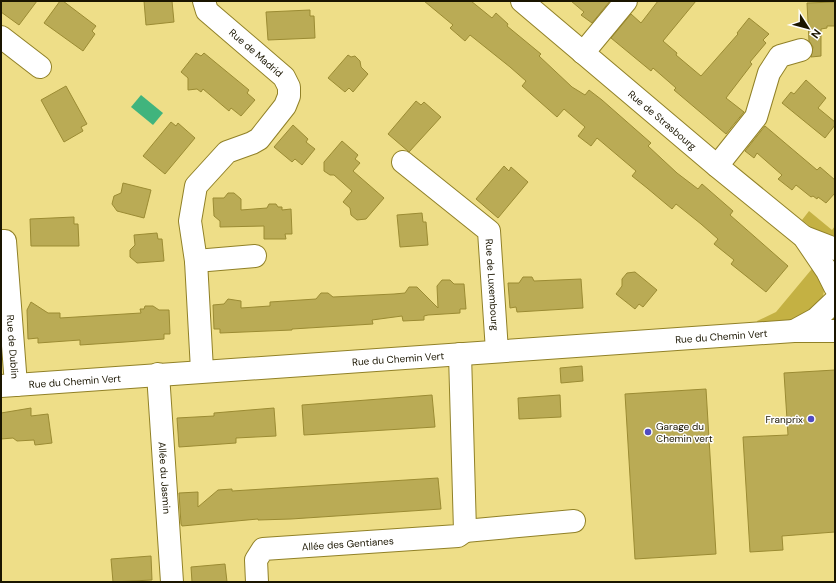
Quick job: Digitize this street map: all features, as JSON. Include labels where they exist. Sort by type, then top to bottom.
[{"type":"street","name":"Rue de Madrid","points":[[202,370],[196,261],[190,221],[196,186],[226,152],[259,139],[285,106],[289,96],[288,87],[284,77],[207,11],[204,1]]},
{"type":"street","name":"Rue de Strasbourg","points":[[522,1],[717,166],[804,237],[835,249]]},
{"type":"street","points":[[583,53],[626,1]]},
{"type":"street","points":[[1,37],[40,67]]},
{"type":"street","points":[[717,166],[756,117],[769,73],[780,56],[801,50]]},
{"type":"street","name":"Rue de Luxembourg","points":[[403,162],[489,231],[497,351]]},
{"type":"street","name":"Rue de Strasbourg","points":[[804,237],[835,287]]},
{"type":"street","name":"Rue de Dublin","points":[[1,241],[5,241],[8,385]]},
{"type":"street","points":[[196,261],[255,256]]},
{"type":"street","name":"Rue du Chemin Vert","points":[[794,331],[816,319],[835,300]]},
{"type":"street","name":"Rue du Chemin Vert","points":[[8,385],[202,370],[794,331],[835,331]]},
{"type":"street","points":[[460,354],[465,531]]},
{"type":"street","name":"Allée du Jasmin","points":[[158,374],[172,582]]},
{"type":"street","name":"Allée des Gentianes","points":[[257,582],[256,560],[263,549],[458,536],[465,531],[574,521]]},
{"type":"shaded area","points":[[141,95],[163,113],[153,125],[131,107]]},
{"type":"shaded area","points":[[809,211],[832,230],[835,226],[835,236],[828,234],[826,236],[816,231],[802,220]]},
{"type":"shaded area","points":[[816,264],[825,285],[822,302],[805,319],[758,325],[757,321],[776,312]]},
{"type":"building","points":[[1,1],[37,1],[19,25],[1,12]]},
{"type":"building","points":[[60,1],[63,1],[96,26],[92,31],[95,34],[83,51],[44,23]]},
{"type":"building","points":[[144,1],[172,1],[174,22],[146,25]]},
{"type":"building","points":[[424,1],[471,1],[492,18],[496,13],[508,24],[507,26],[541,54],[539,56],[572,87],[585,95],[589,90],[602,100],[651,143],[648,146],[677,173],[698,189],[702,184],[733,211],[730,215],[788,266],[766,292],[731,264],[734,260],[714,244],[718,239],[701,224],[676,204],[672,209],[632,176],[636,171],[597,138],[591,146],[578,136],[585,127],[564,109],[557,117],[522,86],[526,81],[510,67],[470,35],[465,41],[450,28],[453,25]]},
{"type":"building","points":[[571,1],[610,1],[592,23],[581,15],[584,12]]},
{"type":"building","points":[[658,1],[696,1],[663,41],[677,53],[676,55],[701,76],[738,34],[737,33],[749,18],[769,34],[763,40],[766,43],[750,62],[752,64],[726,98],[744,112],[726,134],[674,90],[676,88],[653,68],[651,71],[611,38],[631,14],[641,23]]},
{"type":"building","points":[[835,2],[835,26],[827,26],[827,28],[821,29],[821,56],[811,57],[813,47],[809,41],[807,3]]},
{"type":"building","points":[[310,10],[310,16],[314,16],[315,38],[268,40],[266,12]]},
{"type":"building","points":[[196,53],[201,56],[204,53],[249,90],[247,93],[255,100],[241,116],[231,108],[229,111],[203,89],[201,92],[197,89],[188,90],[188,78],[181,72]]},
{"type":"building","points":[[348,55],[351,57],[355,56],[360,61],[361,67],[368,74],[353,92],[349,88],[345,92],[328,78]]},
{"type":"building","points":[[806,80],[826,98],[818,108],[835,122],[835,125],[825,138],[782,103],[791,92],[794,94]]},
{"type":"building","points":[[66,86],[87,124],[81,127],[83,131],[64,142],[41,100]]},
{"type":"building","points":[[416,101],[421,105],[424,102],[441,117],[409,152],[388,134]]},
{"type":"building","points":[[171,122],[176,126],[178,123],[195,138],[165,174],[143,156]]},
{"type":"building","points":[[293,125],[308,139],[306,142],[315,149],[302,165],[295,159],[292,162],[274,147]]},
{"type":"building","points":[[765,126],[817,170],[820,167],[835,180],[835,193],[826,203],[818,197],[817,199],[813,196],[811,197],[796,185],[792,190],[778,179],[782,175],[757,153],[754,158],[745,151]]},
{"type":"building","points":[[342,141],[358,155],[355,159],[360,163],[353,171],[384,198],[366,219],[357,220],[351,215],[350,208],[343,202],[352,191],[334,175],[330,175],[324,171],[324,162]]},
{"type":"building","points":[[504,166],[509,171],[511,167],[528,182],[498,218],[476,199]]},
{"type":"building","points":[[123,183],[151,190],[144,218],[117,211],[112,204],[114,196],[121,193]]},
{"type":"building","points":[[228,193],[234,193],[241,199],[241,210],[267,208],[269,204],[276,204],[278,207],[282,207],[282,210],[291,209],[292,234],[285,234],[286,239],[264,239],[264,226],[220,227],[220,221],[214,216],[213,198],[224,198]]},
{"type":"building","points":[[422,213],[423,222],[426,222],[428,245],[400,247],[397,215]]},
{"type":"building","points":[[74,217],[74,224],[78,224],[79,246],[31,246],[30,219]]},
{"type":"building","points":[[157,233],[158,239],[162,239],[164,261],[137,263],[130,257],[130,250],[135,245],[134,235]]},
{"type":"building","points":[[635,272],[657,290],[643,307],[639,304],[635,309],[616,294],[622,286],[622,279],[627,273]]},
{"type":"building","points":[[523,277],[532,277],[534,281],[581,279],[583,308],[517,312],[516,307],[510,308],[508,283],[519,283]]},
{"type":"building","points":[[442,280],[450,280],[454,284],[464,284],[466,309],[460,309],[460,313],[424,316],[424,320],[403,321],[402,316],[372,320],[373,324],[292,330],[220,333],[220,329],[214,329],[213,305],[224,304],[228,299],[241,301],[241,308],[270,306],[270,302],[316,299],[321,293],[328,293],[333,297],[394,294],[405,293],[409,287],[417,287],[438,308],[437,286]]},
{"type":"building","points":[[31,302],[48,313],[60,313],[60,318],[141,313],[140,309],[144,309],[145,306],[153,306],[159,310],[169,310],[170,334],[164,334],[164,339],[125,342],[80,345],[80,340],[38,343],[38,338],[28,339],[27,310]]},
{"type":"building","points":[[582,366],[583,381],[561,383],[560,368]]},
{"type":"building","points":[[835,370],[835,532],[782,536],[783,550],[750,552],[743,437],[788,435],[784,373]]},
{"type":"building","points":[[706,389],[716,554],[635,559],[625,394]]},
{"type":"building","points":[[432,395],[435,427],[304,435],[302,405]]},
{"type":"building","points":[[560,395],[561,417],[519,419],[518,398]]},
{"type":"building","points":[[31,408],[31,416],[48,414],[52,443],[35,445],[34,440],[17,441],[13,438],[1,439],[1,413]]},
{"type":"building","points":[[274,408],[276,436],[236,438],[236,443],[179,447],[177,418],[214,416],[214,413]]},
{"type":"building","points":[[438,478],[441,509],[291,519],[258,519],[182,526],[181,524],[179,493],[198,492],[198,507],[218,490],[232,489],[232,491]]},
{"type":"building","points":[[151,556],[152,580],[113,582],[111,559]]},
{"type":"building","points":[[225,564],[227,582],[192,582],[191,567]]},
{"type":"place","name":"Franprix","points":[[811,419]]},
{"type":"place","name":"Garage du Chemin vert","points":[[648,432]]}]
